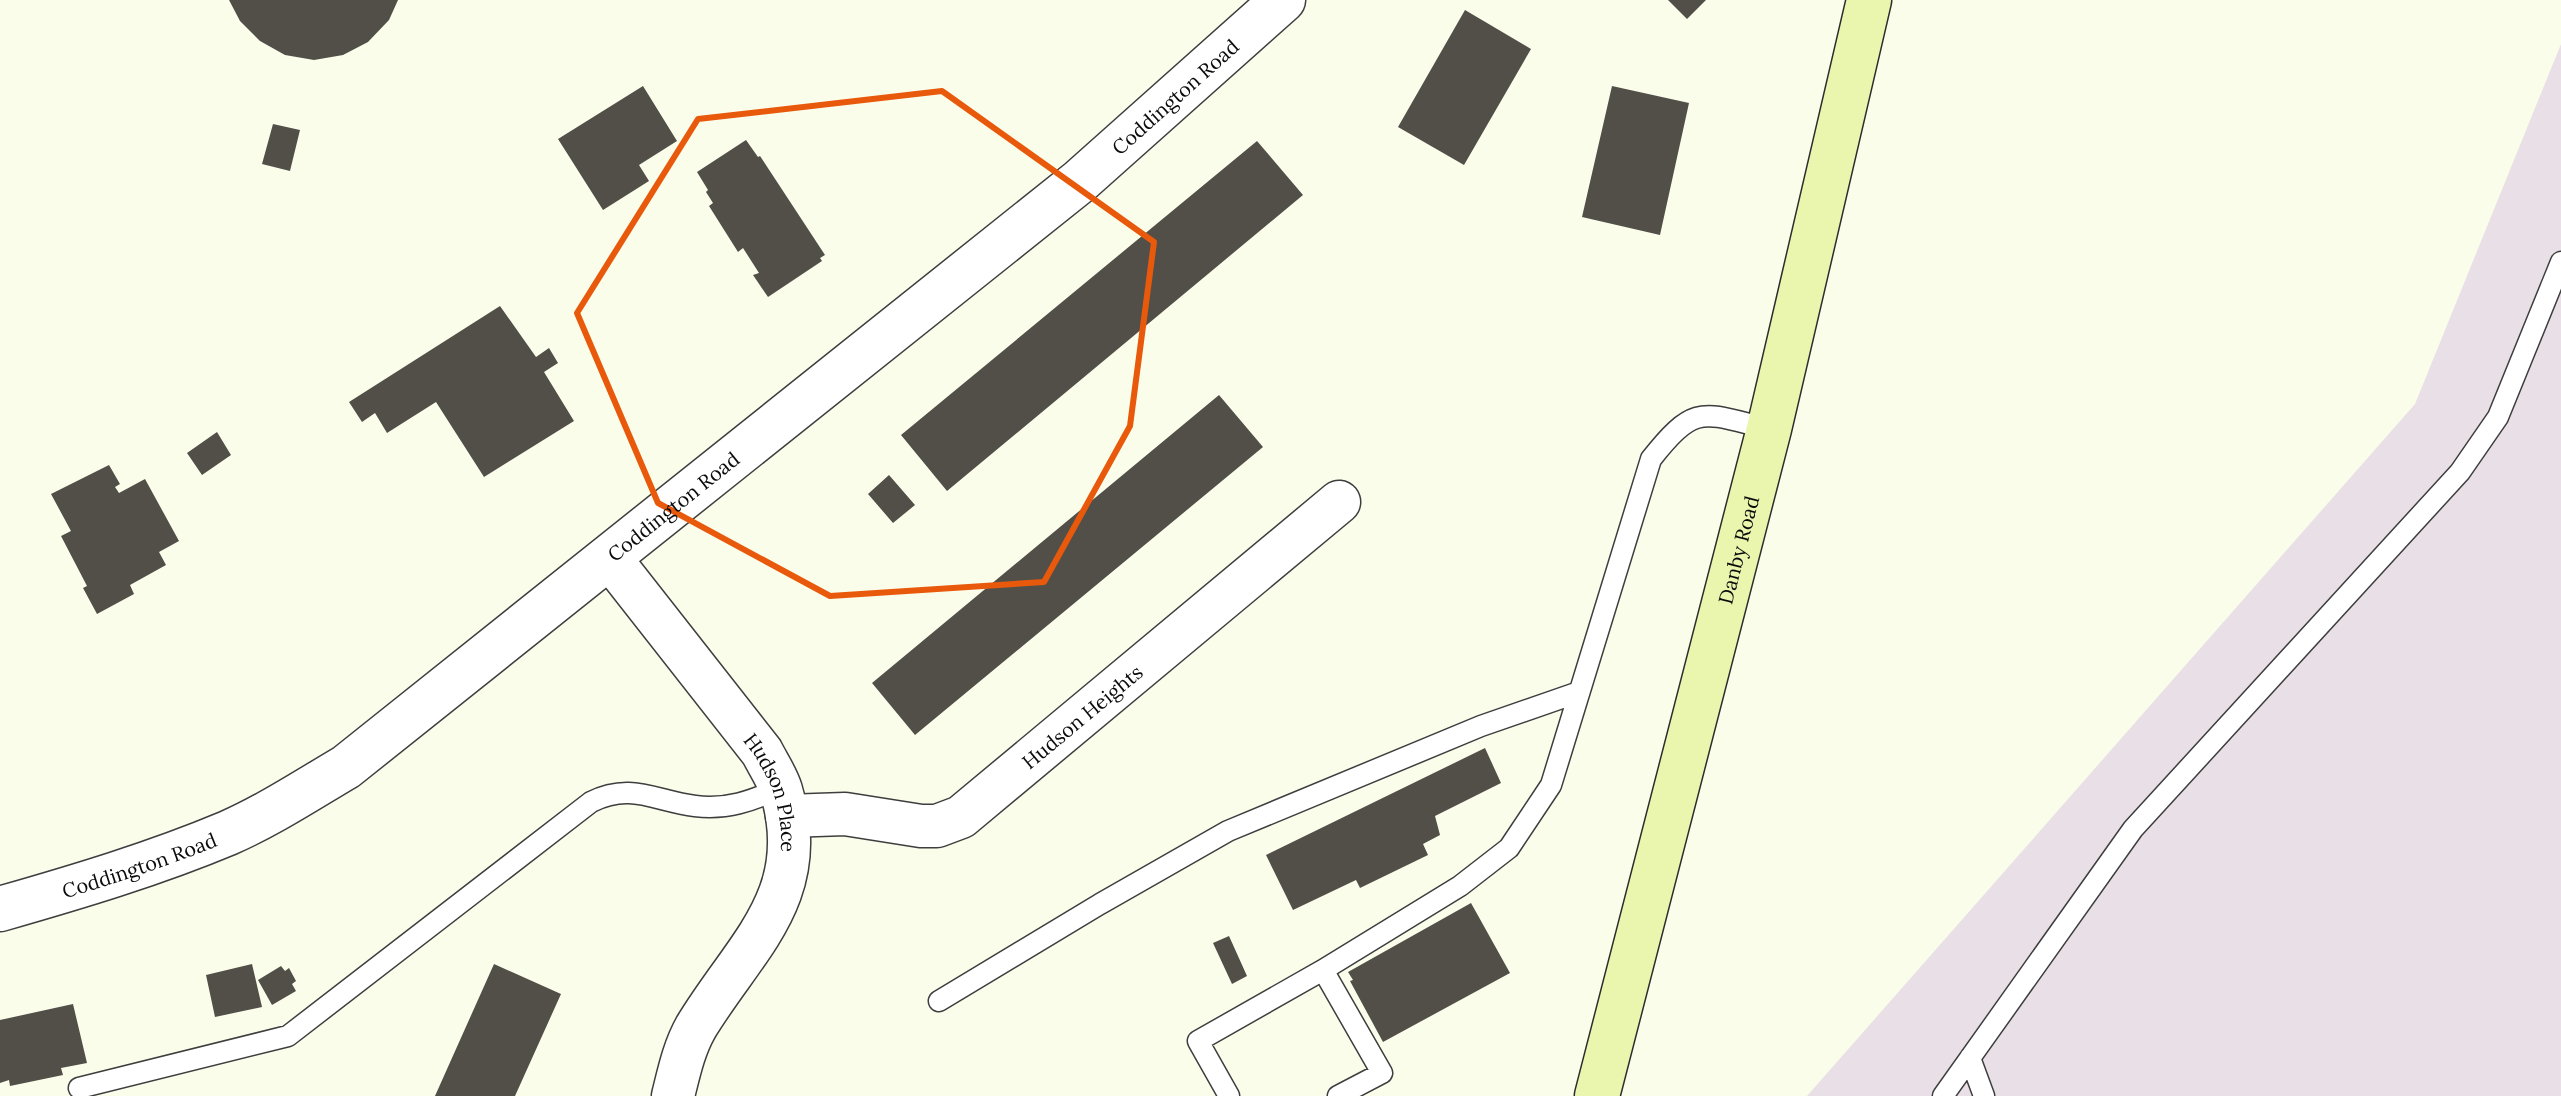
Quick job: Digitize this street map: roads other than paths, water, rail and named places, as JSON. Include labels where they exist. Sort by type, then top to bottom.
[{"type":"main road","name":"Danby Road","points":[[1597,1096],[1769,429],[1869,0]]},
{"type":"street","name":"Coddington Road","points":[[0,909],[144,866],[230,832],[291,801],[346,767],[1080,181],[1283,0]]},
{"type":"street","name":"Hudson Heights","points":[[784,802],[921,826],[937,826],[961,817],[1339,502]]},
{"type":"street","name":"Hudson Place","points":[[609,557],[762,752],[784,802],[786,876],[777,906],[761,935],[695,1028],[682,1060],[673,1096]]},
{"type":"lane","points":[[1943,1096],[2133,829],[2460,472],[2498,417],[2561,262]]},
{"type":"lane","points":[[1229,1096],[1198,1041],[1323,970],[1460,886],[1509,848],[1551,785],[1651,459],[1673,431],[1693,417],[1712,416],[1769,429]]},
{"type":"lane","points":[[939,1001],[1228,831],[1481,726],[1579,692]]},
{"type":"lane","points":[[79,1088],[288,1036],[591,802],[608,794],[633,793],[696,806],[784,802]]},
{"type":"lane","points":[[1323,970],[1382,1073],[1338,1096]]},
{"type":"lane","points":[[1970,1058],[1984,1096]]}]
